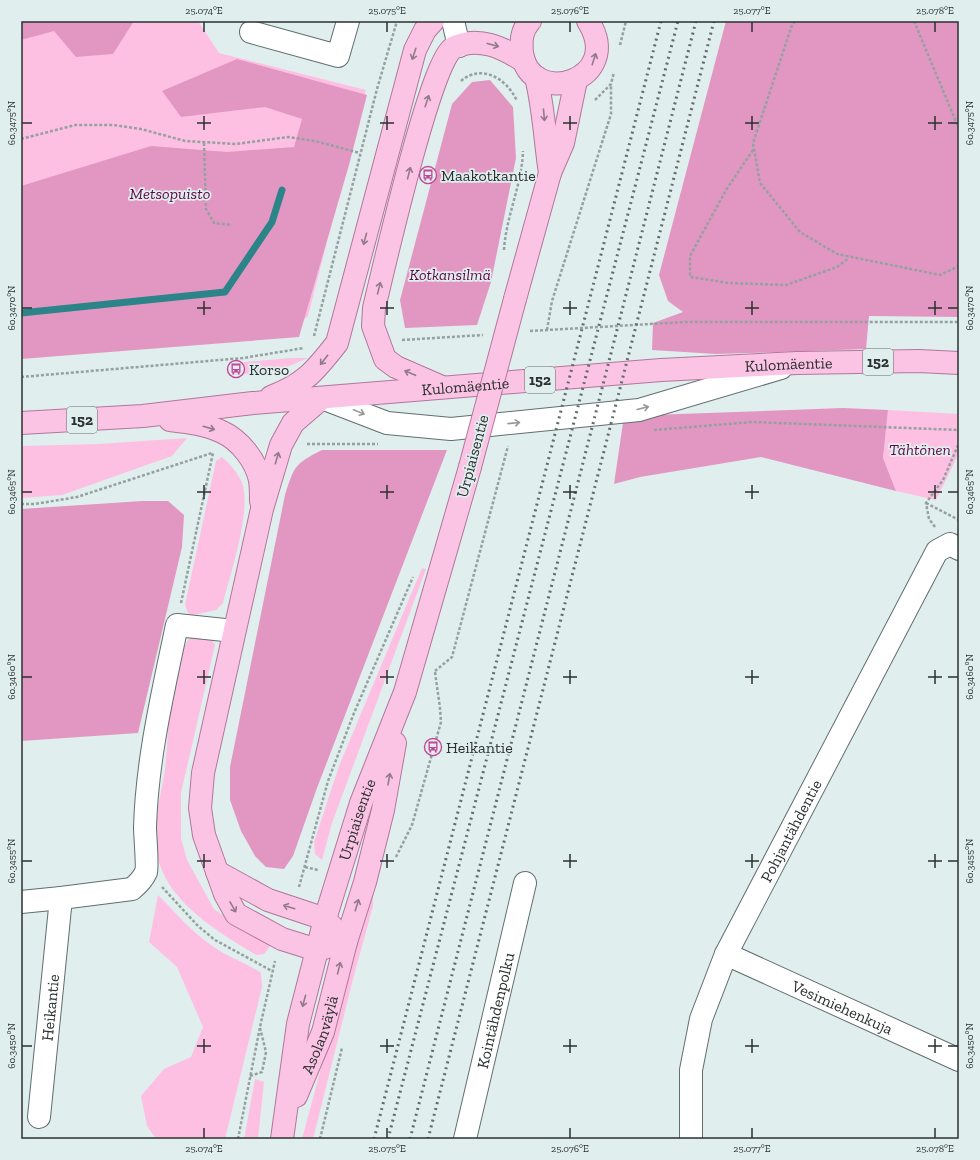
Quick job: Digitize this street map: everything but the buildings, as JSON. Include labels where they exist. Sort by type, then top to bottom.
[{"type":"main road","points":[[253,403],[288,390],[306,380],[317,370],[337,343],[415,50],[425,30],[433,21]]},
{"type":"main road","name":"Urpiaisentie","points":[[530,21],[523,31],[521,42],[544,115],[545,141],[550,173]]},
{"type":"main road","points":[[445,388],[390,364],[385,359],[373,326],[374,308],[427,101],[439,67],[447,53],[459,46],[474,43],[490,44],[505,49],[530,69],[558,84],[568,83],[576,80],[587,72],[594,62],[597,52],[593,24]]},
{"type":"main road","name":"Urpiaisentie","points":[[318,950],[361,803],[405,692],[470,467],[550,173],[563,143],[576,80]]},
{"type":"main road","name":"Kulomäentie","points":[[21,423],[143,416],[253,403],[634,372],[797,363],[919,361],[959,363]]},
{"type":"main road","points":[[217,872],[268,900],[326,919],[346,942],[318,950],[278,937],[236,914],[225,894],[217,872],[204,835],[200,808],[203,773],[234,631],[262,509],[280,445],[293,423],[322,398]]},
{"type":"main road","points":[[143,416],[194,423],[223,432],[243,448],[253,462],[260,479],[262,509]]},
{"type":"main road","name":"Urpiaisentie","points":[[346,942],[365,882],[383,810],[405,692]]},
{"type":"main road","name":"Asolanväylä","points":[[283,1131],[323,1032],[346,942]]},
{"type":"main road","name":"Asolanväylä","points":[[283,1131],[298,1024],[318,950]]},
{"type":"street","points":[[251,32],[338,56],[348,21]]},
{"type":"street","points":[[453,21],[459,46]]},
{"type":"street","points":[[322,398],[388,423],[451,429],[639,410],[797,363]]},
{"type":"street","name":"Pohjantähdentie","points":[[691,1139],[693,1062],[701,1018],[726,954],[937,551],[955,546]]},
{"type":"street","points":[[21,902],[132,889],[141,881],[146,871],[146,801],[153,743],[177,625],[234,631]]},
{"type":"street","name":"Kointähdenpolku","points":[[465,1139],[525,883]]},
{"type":"street","name":"Heikantie","points":[[39,1117],[61,898]]},
{"type":"street","name":"Vesimiehenkuja","points":[[726,954],[959,1060]]},
{"type":"path","points":[[313,338],[376,89],[397,21]]},
{"type":"path","points":[[795,21],[753,143],[753,150],[760,183],[800,232],[836,254],[940,275],[959,266]]},
{"type":"path","points":[[914,21],[959,129]]},
{"type":"path","points":[[486,73],[508,86],[519,106]]},
{"type":"path","points":[[547,330],[552,301],[611,114],[611,84]]},
{"type":"path","points":[[21,139],[75,125],[113,125],[141,129],[184,141],[236,144],[288,137],[315,141],[360,153]]},
{"type":"path","points":[[204,143],[206,209],[214,224],[232,225]]},
{"type":"path","points":[[504,252],[505,237],[517,189],[523,149]]},
{"type":"path","points":[[753,150],[726,190],[690,256],[690,277],[729,283],[786,285],[837,267],[849,257]]},
{"type":"path","points":[[524,332],[685,322],[959,322]]},
{"type":"path","points":[[400,340],[485,334]]},
{"type":"path","points":[[21,377],[243,358],[295,351],[306,348]]},
{"type":"path","points":[[955,546],[929,519],[926,503],[944,480],[959,443]]},
{"type":"path","points":[[434,672],[452,657],[508,444]]},
{"type":"path","points":[[21,504],[35,504],[77,497],[213,453],[177,625]]},
{"type":"path","points":[[926,503],[959,520]]},
{"type":"path","points":[[299,887],[328,781],[354,713],[414,576]]},
{"type":"path","points":[[146,871],[198,926],[214,940],[272,971],[238,1139]]},
{"type":"path","points":[[250,1076],[262,1072],[266,1052],[260,1027]]},
{"type":"green space","name":"Metsopuisto","points":[[21,21],[198,21],[219,53],[366,90],[308,316],[296,326],[21,356]]},
{"type":"green space","points":[[21,21],[134,21],[113,54],[76,57],[54,31],[21,40]]},
{"type":"green space","points":[[726,21],[959,21],[959,317],[869,316],[866,349],[716,354],[652,350],[653,323],[683,312],[668,301],[659,275]]},
{"type":"green space","name":"Metsopuisto","points":[[237,59],[367,95],[349,165],[299,337],[21,359],[21,186],[151,146],[227,152],[294,147],[302,119],[265,107],[181,117],[162,91]]},
{"type":"green space","name":"Kotkansilmä","points":[[490,80],[513,107],[516,158],[491,282],[477,325],[405,328],[400,300],[452,104],[472,82]]},
{"type":"green space","points":[[308,358],[280,370],[245,374],[244,362]]},
{"type":"green space","points":[[843,408],[888,410],[883,458],[896,491],[761,457],[640,477],[614,484],[624,416]]},
{"type":"green space","name":"Tähtönen","points":[[888,410],[959,414],[959,453],[936,500],[896,491],[883,458]]},
{"type":"green space","points":[[187,438],[172,456],[62,495],[21,498],[21,446],[99,444]]},
{"type":"green space","points":[[322,450],[447,450],[317,788],[293,856],[284,869],[266,867],[255,856],[241,831],[230,800],[230,767],[285,495],[296,467],[306,459]]},
{"type":"green space","points":[[222,457],[234,469],[242,483],[244,509],[239,543],[223,603],[216,610],[193,615],[188,613],[185,605],[216,461]]},
{"type":"green space","points":[[142,501],[168,501],[184,515],[182,547],[138,733],[21,741],[21,509]]},
{"type":"green space","points":[[422,568],[426,569],[332,823],[322,860],[315,854],[314,842],[339,766]]},
{"type":"green space","points":[[193,636],[209,636],[215,645],[181,793],[181,838],[187,860],[214,909],[232,922],[272,944],[264,954],[257,955],[251,952],[222,934],[193,912],[180,899],[170,885],[162,870],[157,853],[156,822],[165,769],[170,711],[184,648],[188,640]]},
{"type":"green space","points":[[369,889],[373,895],[373,906],[313,1139],[302,1139]]},
{"type":"green space","points":[[158,895],[203,939],[225,954],[261,973],[262,987],[225,1139],[156,1139],[147,1126],[141,1096],[164,1069],[191,1057],[203,1027],[177,967],[149,942]]},
{"type":"green space","points":[[255,1079],[264,1082],[258,1139],[244,1139]]},
{"type":"waterway","points":[[21,313],[225,292],[272,222],[282,190]]},
{"type":"railway","points":[[374,1139],[661,21]]},
{"type":"railway","points":[[388,1139],[678,21]]},
{"type":"railway","points":[[410,1139],[696,21]]},
{"type":"railway","points":[[428,1139],[714,21]]},
{"type":"place","name":"Maakotkantie","points":[[428,175]]},
{"type":"place","name":"Korso","points":[[236,369]]},
{"type":"place","name":"Heikantie","points":[[433,747]]}]
